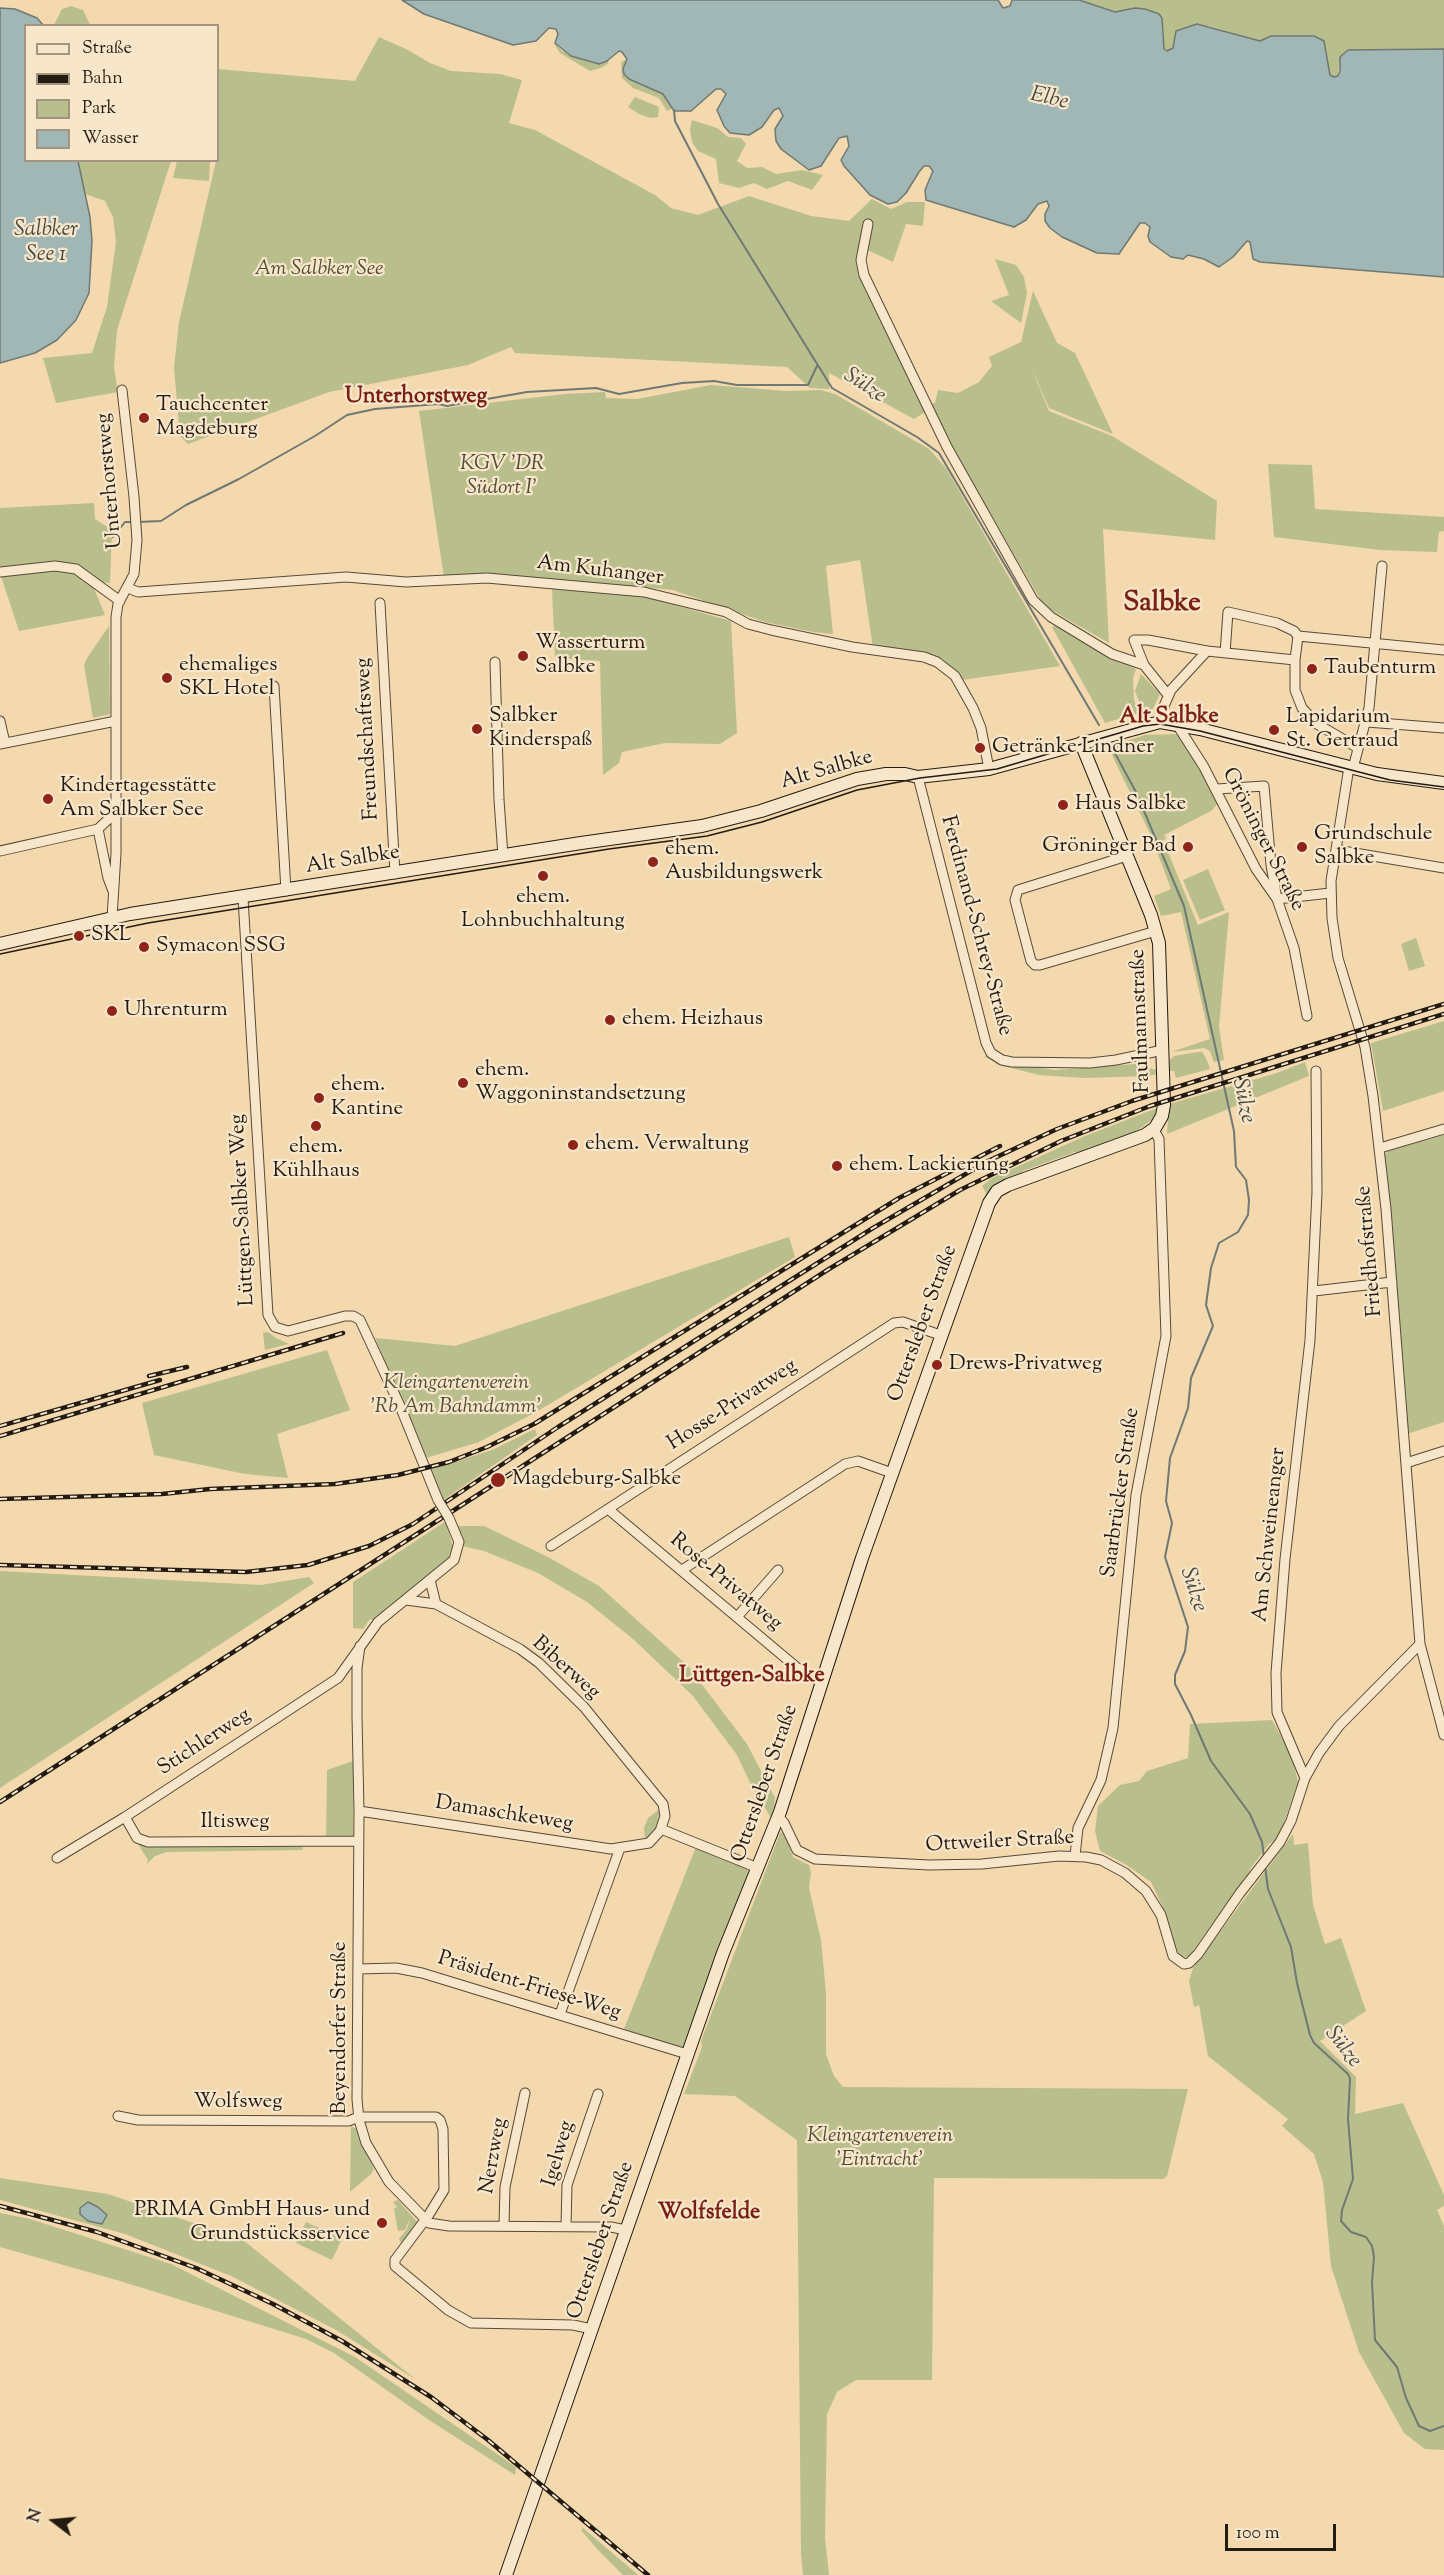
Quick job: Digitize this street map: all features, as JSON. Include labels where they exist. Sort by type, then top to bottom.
[{"type":"main road","name":"Alt Salbke","points":[[0,944],[112,918],[504,855],[702,826],[761,811],[848,782],[881,774],[901,773],[918,777],[989,769],[1143,725],[1162,722],[1176,723],[1395,778],[1444,783]]},
{"type":"main road","name":"Faulmannstraße","points":[[1081,743],[1156,932],[1161,955],[1164,1109],[1160,1122],[1154,1130]]},
{"type":"main road","name":"Ottersleber Straße","points":[[506,2575],[723,1953],[778,1817],[892,1473],[986,1210],[997,1191],[1008,1185],[1134,1140],[1154,1130]]},
{"type":"street","points":[[868,224],[861,256],[864,275],[947,447],[1033,600],[1051,618],[1126,661],[1144,666]]},
{"type":"street","name":"Unterhorstweg","points":[[112,918],[116,879],[116,616],[135,564],[137,527],[122,390]]},
{"type":"street","points":[[0,572],[55,566],[76,569],[120,601]]},
{"type":"street","name":"Friedhofstraße","points":[[1382,566],[1367,722],[1351,768],[1330,893],[1335,944],[1365,1047],[1380,1148],[1420,1644],[1444,1736]]},
{"type":"street","name":"Am Kuhanger","points":[[128,588],[138,592],[346,577],[406,582],[488,578],[644,592],[726,612],[748,624],[771,630],[852,647],[924,657],[937,662],[955,676],[973,708],[981,728],[989,769]]},
{"type":"street","name":"Freundschaftsweg","points":[[380,603],[395,874]]},
{"type":"street","points":[[1225,653],[1228,612],[1277,623],[1294,631],[1298,636],[1295,660],[1296,694],[1302,708],[1314,722],[1358,748]]},
{"type":"street","points":[[1298,636],[1444,650]]},
{"type":"street","points":[[1168,694],[1144,666],[1134,640],[1148,640],[1207,651],[1295,660]]},
{"type":"street","points":[[1162,722],[1168,694],[1207,651]]},
{"type":"street","points":[[495,662],[500,827],[504,855]]},
{"type":"street","name":"Alt Salbke","points":[[274,686],[286,891]]},
{"type":"street","points":[[0,721],[2,744],[116,721]]},
{"type":"street","points":[[1367,722],[1444,728]]},
{"type":"street","name":"Gröninger Straße","points":[[1176,723],[1217,789],[1258,873],[1277,899],[1294,948],[1306,1016]]},
{"type":"street","name":"Ferdinand-Schrey-Straße","points":[[918,777],[986,1043],[992,1053],[1010,1062],[1089,1063],[1162,1050]]},
{"type":"street","points":[[1217,789],[1264,786],[1271,865],[1277,899],[1330,893]]},
{"type":"street","points":[[0,851],[98,829],[116,812]]},
{"type":"street","name":"Unterhorstweg","points":[[98,829],[108,878],[113,891]]},
{"type":"street","points":[[1337,850],[1444,868]]},
{"type":"street","points":[[1127,856],[1018,891],[1015,900],[1031,961],[1040,965],[1156,932]]},
{"type":"street","name":"Lüttgen-Salbker Weg","points":[[243,898],[268,1315],[275,1327],[288,1331],[345,1316],[353,1316],[360,1320],[400,1406],[438,1500],[459,1540],[458,1552],[454,1560],[378,1622],[360,1646]]},
{"type":"street","name":"Am Schweineanger","points":[[1305,1778],[1279,1716],[1276,1703],[1276,1673],[1314,1291],[1318,1131],[1316,1071]]},
{"type":"street","name":"Saarbrücker Straße","points":[[1076,1856],[1078,1828],[1101,1780],[1114,1720],[1136,1495],[1166,1336],[1159,1139],[1154,1130]]},
{"type":"street","points":[[1380,1148],[1444,1130]]},
{"type":"street","points":[[1314,1291],[1392,1282]]},
{"type":"street","name":"Hosse-Privatweg","points":[[551,1546],[894,1323],[903,1322],[940,1335]]},
{"type":"street","points":[[1406,1463],[1444,1451]]},
{"type":"street","points":[[682,1570],[845,1464],[858,1461],[892,1473]]},
{"type":"street","name":"Rose-Privatweg","points":[[608,1509],[806,1674],[821,1682]]},
{"type":"street","points":[[737,1617],[778,1570]]},
{"type":"street","points":[[430,1580],[436,1604]]},
{"type":"street","name":"Biberweg","points":[[406,1600],[436,1604],[519,1649],[539,1663],[584,1707],[649,1786],[665,1810],[661,1829]]},
{"type":"street","points":[[1305,1778],[1318,1753],[1339,1726],[1420,1644]]},
{"type":"street","name":"Beyendorfer Straße","points":[[360,1646],[357,1668],[358,2117],[366,2143],[382,2174],[425,2221]]},
{"type":"street","name":"Stichlerweg","points":[[57,1858],[125,1817],[334,1681],[349,1665],[360,1646]]},
{"type":"street","name":"Ottweiler Straße","points":[[778,1817],[784,1823],[797,1851],[815,1859],[958,1865],[1076,1856],[1106,1862],[1141,1885],[1158,1908],[1173,1956],[1179,1963],[1189,1963],[1198,1954],[1287,1830],[1305,1778]]},
{"type":"street","name":"Damaschkeweg","points":[[359,1811],[588,1847],[620,1848],[645,1845],[654,1839],[661,1829]]},
{"type":"street","name":"Iltisweg","points":[[125,1817],[137,1839],[148,1842],[358,1841]]},
{"type":"street","points":[[661,1829],[758,1868]]},
{"type":"street","points":[[560,2014],[620,1848]]},
{"type":"street","name":"Präsident-Friese-Weg","points":[[358,1969],[396,1968],[416,1972],[687,2054]]},
{"type":"street","points":[[663,2125],[672,2112],[678,2095],[679,2077]]},
{"type":"street","points":[[656,2144],[663,2107],[675,2091]]},
{"type":"street","name":"Nerzweg","points":[[504,2225],[505,2187],[525,2092]]},
{"type":"street","name":"Igelweg","points":[[566,2226],[567,2185],[598,2094]]},
{"type":"street","name":"Wolfsweg","points":[[118,2116],[138,2120],[349,2121],[358,2117],[431,2116],[440,2120],[443,2133],[444,2187],[439,2201],[425,2221]]},
{"type":"street","points":[[592,2329],[573,2325],[479,2324],[457,2316],[394,2263],[425,2221],[449,2226],[613,2227],[626,2230]]},
{"type":"green space","points":[[1079,0],[1444,0],[1444,49],[1348,50],[1339,65],[1338,76],[1334,77],[1330,75],[1324,41],[1314,36],[1271,36],[1260,41],[1209,26],[1167,51],[1164,49],[1162,18],[1159,14],[1135,8],[1115,12]]},
{"type":"green space","points":[[71,6],[83,10],[90,24],[54,24],[62,9]]},
{"type":"green space","name":"Am Salbker See","points":[[379,37],[451,71],[500,74],[522,80],[509,123],[535,130],[655,195],[671,208],[698,215],[749,196],[811,216],[849,221],[872,199],[891,209],[907,202],[925,202],[923,226],[906,224],[893,262],[861,247],[862,279],[925,412],[914,419],[829,373],[829,389],[810,388],[787,367],[515,353],[511,347],[468,365],[329,392],[188,444],[180,436],[174,368],[179,322],[216,162],[219,162],[219,69],[355,81]]},
{"type":"green space","points":[[555,43],[562,51],[599,64],[607,61],[609,63],[590,71],[560,53]]},
{"type":"green space","points":[[627,59],[641,85],[663,94],[673,108],[667,111],[659,98],[633,88],[622,78],[621,62]]},
{"type":"green space","points":[[635,97],[659,107],[658,117],[650,118],[628,107]]},
{"type":"green space","points":[[692,120],[717,128],[728,137],[741,138],[746,144],[737,161],[747,168],[762,167],[776,174],[802,170],[823,175],[812,190],[788,181],[767,189],[754,183],[739,188],[719,183],[716,159],[698,151],[692,142],[690,129]]},
{"type":"green space","points":[[78,162],[171,162],[117,330],[114,367],[118,392],[56,403],[43,358],[92,353],[107,307],[116,242],[113,217],[105,201],[85,194]]},
{"type":"green space","points":[[177,162],[210,162],[209,181],[173,178]]},
{"type":"green space","points":[[995,259],[1016,265],[1024,277],[1027,293],[1021,323],[991,301],[1009,295]]},
{"type":"green space","points":[[1033,291],[1057,343],[1075,353],[1113,434],[1049,408],[1029,362],[1049,411],[1112,436],[1217,501],[1215,540],[1103,529],[1109,643],[1044,606],[929,407],[930,404],[935,403],[938,390],[958,393],[979,382],[992,366],[989,357],[1021,342]]},
{"type":"green space","name":"KGV 'DR Südort I'","points":[[711,385],[786,391],[821,390],[835,394],[929,449],[946,468],[1060,666],[962,680],[949,665],[938,660],[873,648],[860,560],[826,566],[833,634],[765,622],[673,590],[444,578],[419,411],[565,394],[605,392],[606,398],[637,399]]},
{"type":"green space","points":[[1268,464],[1312,465],[1315,509],[1444,517],[1444,531],[1439,532],[1437,552],[1380,550],[1274,537]]},
{"type":"green space","points":[[94,503],[95,519],[112,530],[110,583],[100,582],[76,565],[0,568],[0,508]]},
{"type":"green space","points":[[55,570],[78,573],[93,586],[105,615],[19,631],[1,576]]},
{"type":"green space","points":[[552,589],[646,597],[731,621],[737,733],[720,744],[665,743],[622,752],[619,763],[603,775],[600,661],[555,658]]},
{"type":"green space","points":[[1059,624],[1136,669],[1133,678],[1134,699],[1138,713],[1105,723],[1052,627]]},
{"type":"green space","points":[[109,626],[110,714],[93,718],[84,665]]},
{"type":"green space","points":[[1141,674],[1160,694],[1153,709],[1143,712],[1135,691]]},
{"type":"green space","points":[[1178,734],[1201,769],[1218,803],[1211,811],[1164,835],[1166,838],[1162,842],[1155,844],[1108,747],[1145,735]]},
{"type":"green space","points":[[1165,845],[1198,925],[1229,912],[1219,1027],[1224,1060],[1214,1062],[1210,1051],[1204,1048],[1171,1052],[1210,1039],[1181,912],[1161,916],[1154,896],[1171,889],[1156,849]]},
{"type":"green space","points":[[1208,869],[1225,910],[1200,920],[1183,880]]},
{"type":"green space","points":[[1416,938],[1425,966],[1409,971],[1401,944]]},
{"type":"green space","points":[[1444,1021],[1444,1091],[1383,1111],[1371,1043]]},
{"type":"green space","points":[[1202,1052],[1210,1069],[1176,1078],[1174,1071],[1169,1071],[1170,1060],[1174,1056]]},
{"type":"green space","points":[[989,1055],[1022,1065],[1055,1070],[1136,1064],[1156,1070],[1157,1074],[1084,1078],[1039,1075],[999,1065],[984,1056]]},
{"type":"green space","points":[[1305,1062],[1309,1076],[1167,1134],[1169,1104],[1277,1073]]},
{"type":"green space","points":[[1157,1108],[1154,1118],[1133,1134],[1080,1155],[1075,1152],[1023,1171],[1020,1175],[998,1184],[987,1195],[982,1186],[992,1178],[1085,1136]]},
{"type":"green space","points":[[1444,1135],[1444,1422],[1407,1434],[1384,1155],[1388,1151]]},
{"type":"green space","name":"Kleingartenverein 'Rb Am Bahndamm'","points":[[789,1237],[795,1257],[538,1411],[479,1442],[426,1458],[375,1338],[455,1346]]},
{"type":"green space","points":[[268,1332],[289,1344],[265,1350],[263,1333]]},
{"type":"green space","points":[[327,1350],[350,1410],[277,1434],[288,1478],[245,1474],[154,1455],[142,1403]]},
{"type":"green space","points":[[535,1429],[537,1435],[442,1501],[430,1470],[492,1450]]},
{"type":"green space","points":[[446,1521],[453,1547],[451,1556],[373,1620],[370,1619],[363,1629],[353,1628],[353,1582]]},
{"type":"green space","points":[[457,1526],[484,1526],[548,1557],[599,1586],[688,1666],[747,1744],[775,1798],[772,1819],[753,1789],[737,1755],[693,1696],[633,1639],[587,1602],[538,1573],[484,1551],[462,1546],[463,1537]]},
{"type":"green space","points":[[0,1571],[261,1585],[309,1577],[314,1583],[0,1788]]},
{"type":"green space","points":[[1272,1720],[1292,1756],[1298,1782],[1279,1837],[1269,1844],[1250,1869],[1188,1958],[1179,1955],[1161,1903],[1151,1882],[1125,1864],[1100,1851],[1095,1831],[1098,1806],[1120,1785],[1139,1781],[1147,1771],[1188,1758],[1190,1724]]},
{"type":"green space","points":[[353,1761],[353,1840],[326,1839],[327,1770]]},
{"type":"green space","points":[[661,1808],[655,1830],[645,1842],[644,1828],[648,1818]]},
{"type":"green space","name":"Kleingartenverein 'Eintracht'","points":[[784,1832],[793,1857],[809,1865],[811,1873],[809,1888],[821,1940],[826,1993],[826,2054],[834,2076],[843,2087],[1188,2089],[1167,2176],[1163,2179],[934,2178],[932,2380],[856,2380],[837,2392],[827,2414],[825,2538],[829,2575],[803,2575],[801,2553],[797,2140],[735,2096],[684,2094],[702,2047],[701,2041],[780,1833]]},
{"type":"green space","points":[[1293,1834],[1294,1845],[1308,1843],[1313,1905],[1325,1944],[1341,1938],[1366,2011],[1320,2041],[1356,2077],[1355,2114],[1403,2103],[1444,2195],[1444,2206],[1437,2210],[1444,2226],[1444,2450],[1425,2449],[1404,2433],[1359,2352],[1331,2266],[1323,2182],[1314,2154],[1282,2126],[1288,2119],[1208,2056],[1199,2005],[1194,2007],[1189,1981],[1193,1968]]},
{"type":"green space","points":[[136,1841],[302,1845],[303,1850],[167,1852],[155,1856],[147,1864],[148,1860]]},
{"type":"green space","points":[[696,1847],[746,1868],[750,1874],[685,2049],[624,2029]]},
{"type":"green space","points":[[351,2126],[358,2130],[374,2169],[350,2192]]},
{"type":"green space","points":[[0,2178],[108,2194],[243,2240],[415,2379],[336,2330],[231,2276],[125,2234],[0,2200]]},
{"type":"green space","points":[[398,2200],[418,2223],[401,2243],[399,2239],[407,2229],[410,2219],[405,2230],[398,2231],[394,2209],[397,2207],[393,2202]]},
{"type":"green space","points":[[0,2213],[30,2219],[171,2264],[355,2357],[516,2467],[515,2475],[429,2420],[334,2353],[306,2339],[120,2281],[0,2247]]},
{"type":"green space","points":[[306,2222],[342,2239],[332,2260],[296,2243]]},
{"type":"green space","points":[[583,2528],[638,2575],[623,2575],[597,2549],[581,2530]]},
{"type":"water","name":"Elbe","points":[[402,0],[998,0],[1003,8],[1010,6],[1012,0],[1079,0],[1115,12],[1135,8],[1159,14],[1162,18],[1164,49],[1167,51],[1173,48],[1176,31],[1197,24],[1260,41],[1271,36],[1314,36],[1324,41],[1330,75],[1334,77],[1338,76],[1340,71],[1340,57],[1348,50],[1444,49],[1444,277],[1260,262],[1253,259],[1250,242],[1247,241],[1233,257],[1219,267],[1204,259],[1188,255],[1183,259],[1171,257],[1150,242],[1148,236],[1150,227],[1145,223],[1140,223],[1119,254],[1097,253],[1062,237],[1050,228],[1045,221],[1045,214],[1049,206],[1047,201],[1038,204],[1026,220],[1014,227],[926,200],[925,190],[933,171],[929,166],[924,166],[906,193],[897,202],[888,204],[870,195],[844,166],[841,160],[849,146],[847,136],[839,138],[821,166],[809,170],[781,149],[776,141],[775,129],[783,116],[779,108],[774,110],[762,127],[749,135],[730,133],[717,110],[726,94],[721,89],[716,89],[691,111],[674,111],[663,94],[629,79],[624,74],[623,69],[627,59],[622,52],[619,51],[607,61],[599,64],[571,56],[555,43],[558,34],[556,29],[549,28],[536,41],[513,45],[424,14]]},
{"type":"water","name":"Salbker See 1","points":[[0,8],[15,9],[37,18],[42,24],[24,24],[24,162],[78,162],[90,217],[92,241],[89,293],[76,320],[57,340],[35,353],[0,363]]},
{"type":"water","points":[[88,2202],[107,2215],[102,2224],[88,2221],[80,2214],[80,2208]]},
{"type":"waterway","name":"Sülze","points":[[674,110],[675,121],[718,204],[832,388],[917,437],[939,453],[1099,725]]},
{"type":"waterway","points":[[138,522],[161,521],[186,505],[239,479],[315,436],[347,415],[375,409],[438,404],[447,406],[527,392],[596,388],[619,394],[682,383],[714,381],[737,385],[808,385],[817,366]]},
{"type":"waterway","points":[[113,537],[125,522],[133,522]]},
{"type":"waterway","name":"Sülze","points":[[1111,746],[1136,792],[1184,906],[1234,1131],[1236,1167],[1246,1180],[1249,1200],[1248,1215],[1238,1232],[1219,1243],[1211,1268],[1206,1305],[1213,1326],[1191,1378],[1188,1408],[1170,1458],[1166,1501],[1172,1523],[1165,1557],[1188,1627],[1185,1651],[1175,1675],[1175,1684],[1211,1761],[1250,1814],[1262,1842],[1264,1857]]},
{"type":"waterway","name":"Sülze","points":[[1265,1866],[1268,1889],[1291,1947],[1310,2035],[1314,2043],[1348,2074],[1350,2079],[1348,2119],[1353,2179],[1342,2210],[1341,2221],[1351,2232],[1366,2237],[1372,2246],[1375,2340],[1397,2367],[1406,2398],[1419,2426],[1430,2431],[1444,2426]]},
{"type":"tram line","points":[[0,954],[148,923],[609,849],[707,836],[762,822],[857,790],[920,778],[997,769],[1143,726],[1160,724],[1200,731],[1390,780],[1444,787]]},
{"type":"railway","points":[[0,1565],[246,1572],[308,1565],[369,1546],[413,1524],[558,1427],[873,1228],[988,1161],[1057,1129],[1132,1101],[1444,1004]]},
{"type":"railway","points":[[0,1802],[829,1269],[960,1190],[1061,1141],[1150,1106],[1444,1014]]},
{"type":"railway","points":[[0,1499],[162,1494],[210,1489],[335,1484],[398,1475],[449,1462],[487,1447],[534,1424],[899,1198],[1000,1146]]},
{"type":"railway","points":[[0,1436],[343,1333]]},
{"type":"railway","points":[[149,1376],[187,1367]]},
{"type":"railway","points":[[0,1426],[160,1380]]},
{"type":"railway","points":[[0,2206],[97,2232],[196,2268],[273,2304],[342,2341],[431,2397],[488,2440],[648,2575]]},
{"type":"place","name":"Tauchcenter Magdeburg","points":[[144,418]]},
{"type":"place","name":"Wasserturm Salbke","points":[[523,656]]},
{"type":"place","name":"Taubenturm","points":[[1312,669]]},
{"type":"place","name":"ehemaliges SKL Hotel","points":[[167,678]]},
{"type":"place","name":"Salbker Kinderspaß","points":[[477,729]]},
{"type":"place","name":"Lapidarium St. Gertraud","points":[[1274,730]]},
{"type":"place","name":"Getränke Lindner","points":[[980,748]]},
{"type":"place","name":"Kindertagesstätte Am Salbker See","points":[[48,799]]},
{"type":"place","name":"Haus Salbke","points":[[1063,805]]},
{"type":"place","name":"Gröninger Bad","points":[[1188,847]]},
{"type":"place","name":"Grundschule Salbke","points":[[1302,847]]},
{"type":"place","name":"ehem. Ausbildungswerk","points":[[653,862]]},
{"type":"place","name":"ehem. Lohnbuchhaltung","points":[[543,876]]},
{"type":"place","name":"SKL","points":[[79,936]]},
{"type":"place","name":"Symacon SSG","points":[[144,947]]},
{"type":"place","name":"Uhrenturm","points":[[112,1011]]},
{"type":"place","name":"ehem. Heizhaus","points":[[610,1020]]},
{"type":"place","name":"ehem. Waggoninstandsetzung","points":[[463,1083]]},
{"type":"place","name":"ehem. Kantine","points":[[319,1098]]},
{"type":"place","name":"ehem. Kühlhaus","points":[[316,1126]]},
{"type":"place","name":"ehem. Verwaltung","points":[[573,1145]]},
{"type":"place","name":"ehem. Lackierung","points":[[837,1166]]},
{"type":"place","name":"Drews-Privatweg","points":[[937,1365]]},
{"type":"place","name":"Magdeburg-Salbke","points":[[498,1480]]},
{"type":"place","name":"PRIMA GmbH Haus- und Grundstücksservice","points":[[382,2223]]},
{"type":"district","name":"Unterhorstweg","points":[[416,398]]},
{"type":"district","name":"Salbke","points":[[1162,605]]},
{"type":"district","name":"Alt Salbke","points":[[1169,718]]},
{"type":"district","name":"Lüttgen-Salbke","points":[[752,1677]]},
{"type":"district","name":"Wolfsfelde","points":[[709,2214]]}]
